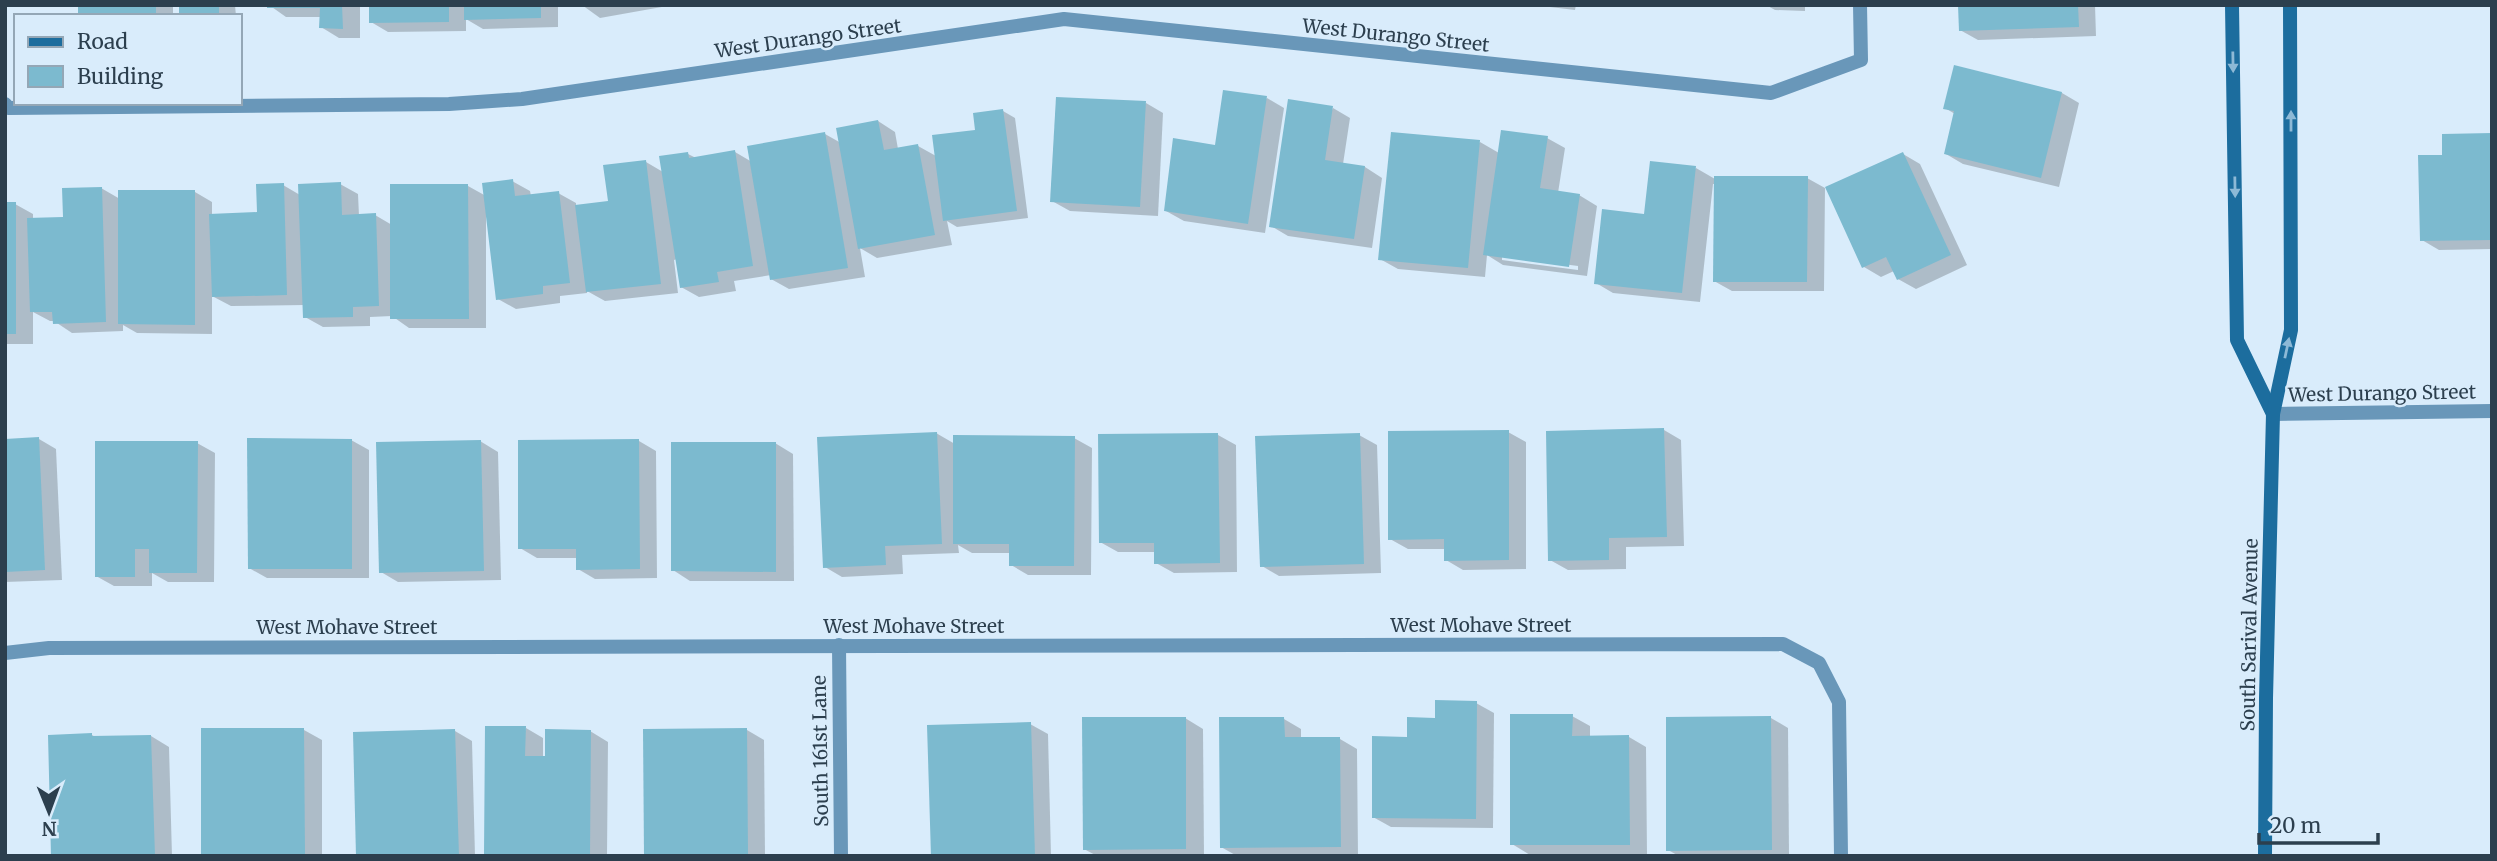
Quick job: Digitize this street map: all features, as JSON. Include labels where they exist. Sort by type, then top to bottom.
[{"type":"main road","name":"South Sarival Avenue","points":[[2232,5],[2237,340],[2273,414]]},
{"type":"main road","name":"South Sarival Avenue","points":[[2265,856],[2273,414],[2291,330],[2290,5]]},
{"type":"street","name":"West Durango Street","points":[[5,104],[8,108],[421,104],[522,99],[1064,19],[1771,93],[1861,60],[1860,5]]},
{"type":"street","name":"West Durango Street","points":[[2273,414],[2492,411]]},
{"type":"street","name":"West Mohave Street","points":[[5,653],[49,648],[1783,644],[1819,663],[1839,702],[1841,856]]},
{"type":"street","name":"South 161st Lane","points":[[839,645],[841,856]]},
{"type":"building","points":[[78,5],[156,5],[156,14],[78,14]]},
{"type":"building","points":[[179,5],[219,5],[219,14],[179,14]]},
{"type":"building","points":[[267,5],[342,5],[343,29],[319,28],[320,8],[267,8]]},
{"type":"building","points":[[369,5],[449,5],[449,22],[369,23]]},
{"type":"building","points":[[464,5],[541,5],[541,18],[464,20]]},
{"type":"building","points":[[1958,5],[2078,5],[2079,27],[1959,31]]},
{"type":"building","points":[[1954,65],[2062,92],[2041,178],[1944,154],[1954,111],[1943,109]]},
{"type":"building","points":[[1223,90],[1267,96],[1248,224],[1164,211],[1173,138],[1215,145]]},
{"type":"building","points":[[1056,97],[1146,101],[1140,207],[1050,202]]},
{"type":"building","points":[[1288,99],[1333,106],[1325,160],[1365,166],[1354,239],[1269,227]]},
{"type":"building","points":[[1003,109],[1017,211],[943,221],[932,135],[975,130],[973,113]]},
{"type":"building","points":[[878,120],[884,150],[918,144],[935,235],[858,249],[836,128]]},
{"type":"building","points":[[1501,130],[1548,136],[1540,188],[1580,194],[1569,267],[1483,255]]},
{"type":"building","points":[[825,132],[848,268],[770,280],[747,146]]},
{"type":"building","points":[[1391,132],[1480,140],[1468,268],[1378,260]]},
{"type":"building","points":[[2492,133],[2492,240],[2420,241],[2418,155],[2442,155],[2442,134]]},
{"type":"building","points":[[735,150],[753,266],[717,272],[719,282],[680,288],[659,156],[688,152],[689,158]]},
{"type":"building","points":[[1903,152],[1951,255],[1897,280],[1886,257],[1862,268],[1825,187]]},
{"type":"building","points":[[646,160],[661,284],[586,292],[575,205],[608,201],[603,165]]},
{"type":"building","points":[[1650,161],[1696,166],[1682,293],[1594,284],[1602,209],[1644,214]]},
{"type":"building","points":[[1714,176],[1808,176],[1807,282],[1713,282]]},
{"type":"building","points":[[513,179],[515,196],[559,191],[570,283],[543,286],[543,294],[496,300],[482,183]]},
{"type":"building","points":[[341,182],[342,215],[376,213],[379,306],[353,307],[353,317],[303,318],[298,184]]},
{"type":"building","points":[[284,183],[287,295],[212,297],[209,214],[257,212],[256,184]]},
{"type":"building","points":[[390,184],[468,184],[469,319],[390,319]]},
{"type":"building","points":[[102,187],[106,322],[53,324],[52,312],[30,312],[27,218],[63,217],[62,188]]},
{"type":"building","points":[[118,190],[195,190],[195,325],[118,324]]},
{"type":"building","points":[[5,202],[16,202],[16,334],[5,334]]},
{"type":"building","points":[[1664,428],[1667,537],[1609,538],[1609,560],[1548,561],[1546,431]]},
{"type":"building","points":[[1509,430],[1509,560],[1444,561],[1444,539],[1388,540],[1388,431]]},
{"type":"building","points":[[937,432],[942,544],[885,546],[886,565],[823,568],[817,437]]},
{"type":"building","points":[[1218,433],[1220,563],[1154,564],[1154,543],[1099,543],[1098,434]]},
{"type":"building","points":[[1360,433],[1364,564],[1260,567],[1255,436]]},
{"type":"building","points":[[953,435],[1075,436],[1074,566],[1009,566],[1009,544],[953,544]]},
{"type":"building","points":[[39,437],[45,570],[5,572],[5,439]]},
{"type":"building","points":[[247,438],[352,439],[352,569],[248,569]]},
{"type":"building","points":[[639,439],[640,569],[576,570],[576,549],[518,549],[518,440]]},
{"type":"building","points":[[481,440],[484,571],[379,573],[376,442]]},
{"type":"building","points":[[95,441],[198,441],[197,573],[149,573],[149,549],[135,549],[135,577],[95,577]]},
{"type":"building","points":[[671,442],[776,442],[776,572],[671,571]]},
{"type":"building","points":[[1435,700],[1477,701],[1476,819],[1372,818],[1372,736],[1407,737],[1407,717],[1435,718]]},
{"type":"building","points":[[1510,714],[1573,714],[1572,736],[1629,735],[1630,845],[1510,845]]},
{"type":"building","points":[[1771,716],[1772,850],[1666,851],[1666,717]]},
{"type":"building","points":[[1082,717],[1186,717],[1186,849],[1083,850]]},
{"type":"building","points":[[1219,717],[1284,717],[1285,737],[1340,737],[1341,847],[1220,848]]},
{"type":"building","points":[[1031,722],[1035,856],[931,856],[927,725]]},
{"type":"building","points":[[485,726],[526,726],[525,756],[545,756],[545,729],[591,730],[590,856],[484,856]]},
{"type":"building","points":[[201,728],[304,728],[305,856],[201,856]]},
{"type":"building","points":[[747,728],[748,856],[644,856],[643,729]]},
{"type":"building","points":[[455,729],[459,856],[356,856],[353,732]]},
{"type":"building","points":[[92,733],[92,736],[151,735],[155,856],[51,856],[48,735]]}]
